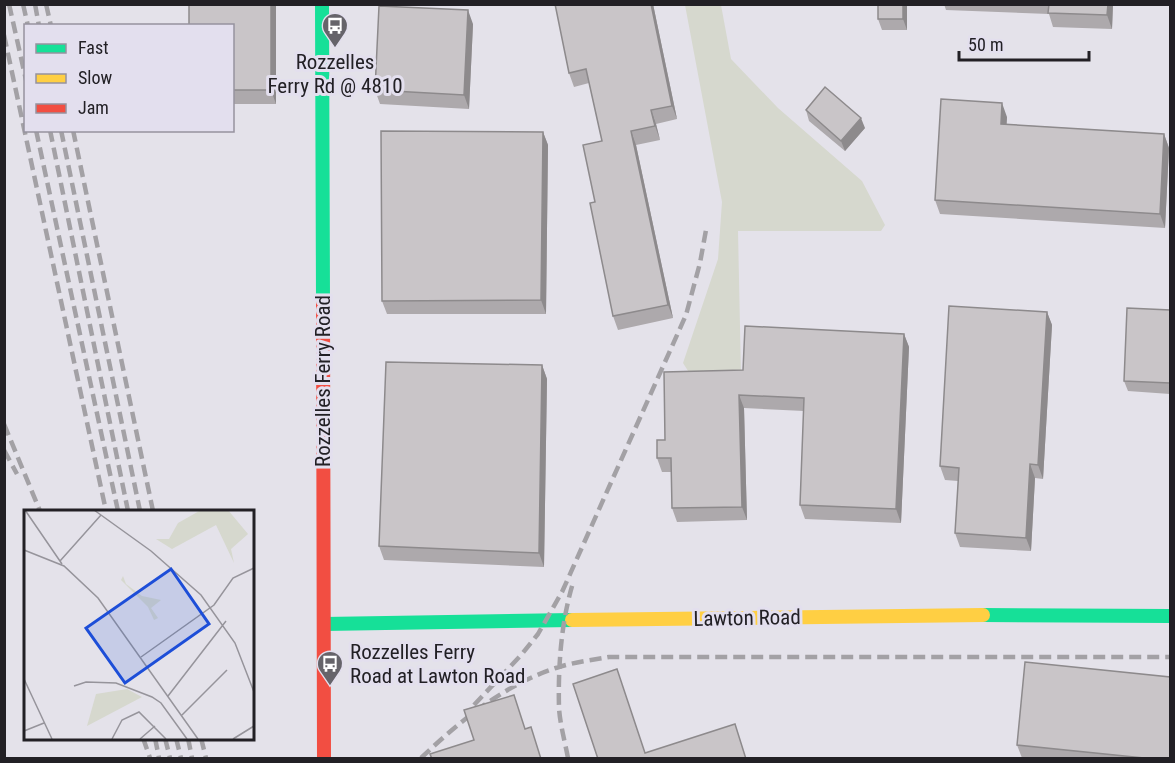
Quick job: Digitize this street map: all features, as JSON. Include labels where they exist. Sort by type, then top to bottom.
[{"type":"street","name":"Rozzelles Ferry Road","points":[[322,4],[324,759]]},
{"type":"street","name":"Lawton Road","points":[[324,624],[926,615],[1170,616]]},
{"type":"shaded area","points":[[685,5],[721,5],[731,59],[778,108],[862,181],[885,225],[881,231],[738,231],[741,375],[690,374],[683,363],[718,259],[722,202]]},
{"type":"building","points":[[189,4],[271,4],[271,90],[234,90],[234,24],[189,24]]},
{"type":"building","points":[[555,4],[651,4],[672,106],[651,110],[655,126],[631,131],[668,305],[613,316],[590,203],[595,202],[583,145],[602,141],[586,69],[569,73]]},
{"type":"building","points":[[878,4],[903,4],[903,19],[878,19]]},
{"type":"building","points":[[1049,4],[1108,4],[1107,15],[1048,13]]},
{"type":"building","points":[[379,6],[468,10],[464,95],[375,90]]},
{"type":"building","points":[[825,87],[861,118],[841,141],[806,110]]},
{"type":"building","points":[[941,99],[1002,103],[1001,124],[1164,134],[1160,214],[935,200]]},
{"type":"building","points":[[381,131],[543,132],[541,300],[382,301]]},
{"type":"building","points":[[949,306],[1047,312],[1038,465],[1030,464],[1026,538],[955,533],[959,468],[940,466]]},
{"type":"building","points":[[1127,308],[1170,310],[1170,383],[1124,381]]},
{"type":"building","points":[[745,326],[904,334],[896,509],[800,505],[804,398],[739,395],[742,507],[672,508],[671,458],[657,458],[657,440],[665,440],[664,372],[743,370]]},
{"type":"building","points":[[386,362],[542,365],[539,553],[379,546]]},
{"type":"building","points":[[1025,662],[1170,677],[1170,759],[1017,745]]},
{"type":"building","points":[[617,669],[645,753],[735,724],[746,759],[598,759],[573,684]]},
{"type":"building","points":[[514,695],[525,729],[531,727],[541,759],[432,759],[430,754],[474,740],[464,710]]},
{"type":"railway","points":[[9,4],[24,71]]},
{"type":"railway","points":[[23,4],[28,24]]},
{"type":"railway","points":[[35,4],[39,24]]},
{"type":"railway","points":[[46,4],[51,24]]},
{"type":"railway","points":[[4,35],[24,128]]},
{"type":"railway","points":[[25,132],[106,510]]},
{"type":"railway","points":[[36,132],[118,510]]},
{"type":"railway","points":[[50,132],[128,510]]},
{"type":"railway","points":[[61,132],[140,510]]},
{"type":"railway","points":[[73,132],[153,510]]},
{"type":"railway","points":[[474,705],[538,634],[562,592],[686,315],[706,230]]},
{"type":"railway","points":[[4,424],[40,510]]},
{"type":"railway","points":[[4,450],[17,474]]},
{"type":"railway","points":[[568,758],[561,727],[559,677],[563,629],[573,583]]},
{"type":"railway","points":[[421,758],[468,717],[520,683],[559,667],[609,657],[1170,657]]},
{"type":"railway","points":[[143,739],[150,758]]},
{"type":"railway","points":[[155,739],[159,758]]},
{"type":"railway","points":[[165,739],[170,758]]},
{"type":"railway","points":[[176,739],[181,758]]},
{"type":"railway","points":[[188,739],[192,758]]},
{"type":"railway","points":[[201,739],[206,758]]},
{"type":"traffic: fast","points":[[322,4],[323,303]]},
{"type":"traffic: fast","points":[[983,615],[1170,616]]},
{"type":"traffic: fast","points":[[324,624],[572,620]]},
{"type":"traffic: slow","points":[[572,620],[983,615]]},
{"type":"traffic: jam","points":[[323,303],[324,758]]},
{"type":"place","name":"Rozzelles Ferry Rd @ 4810","points":[[335,49]]},
{"type":"place","name":"Rozzelles Ferry Road at Lawton Road","points":[[330,687]]}]
